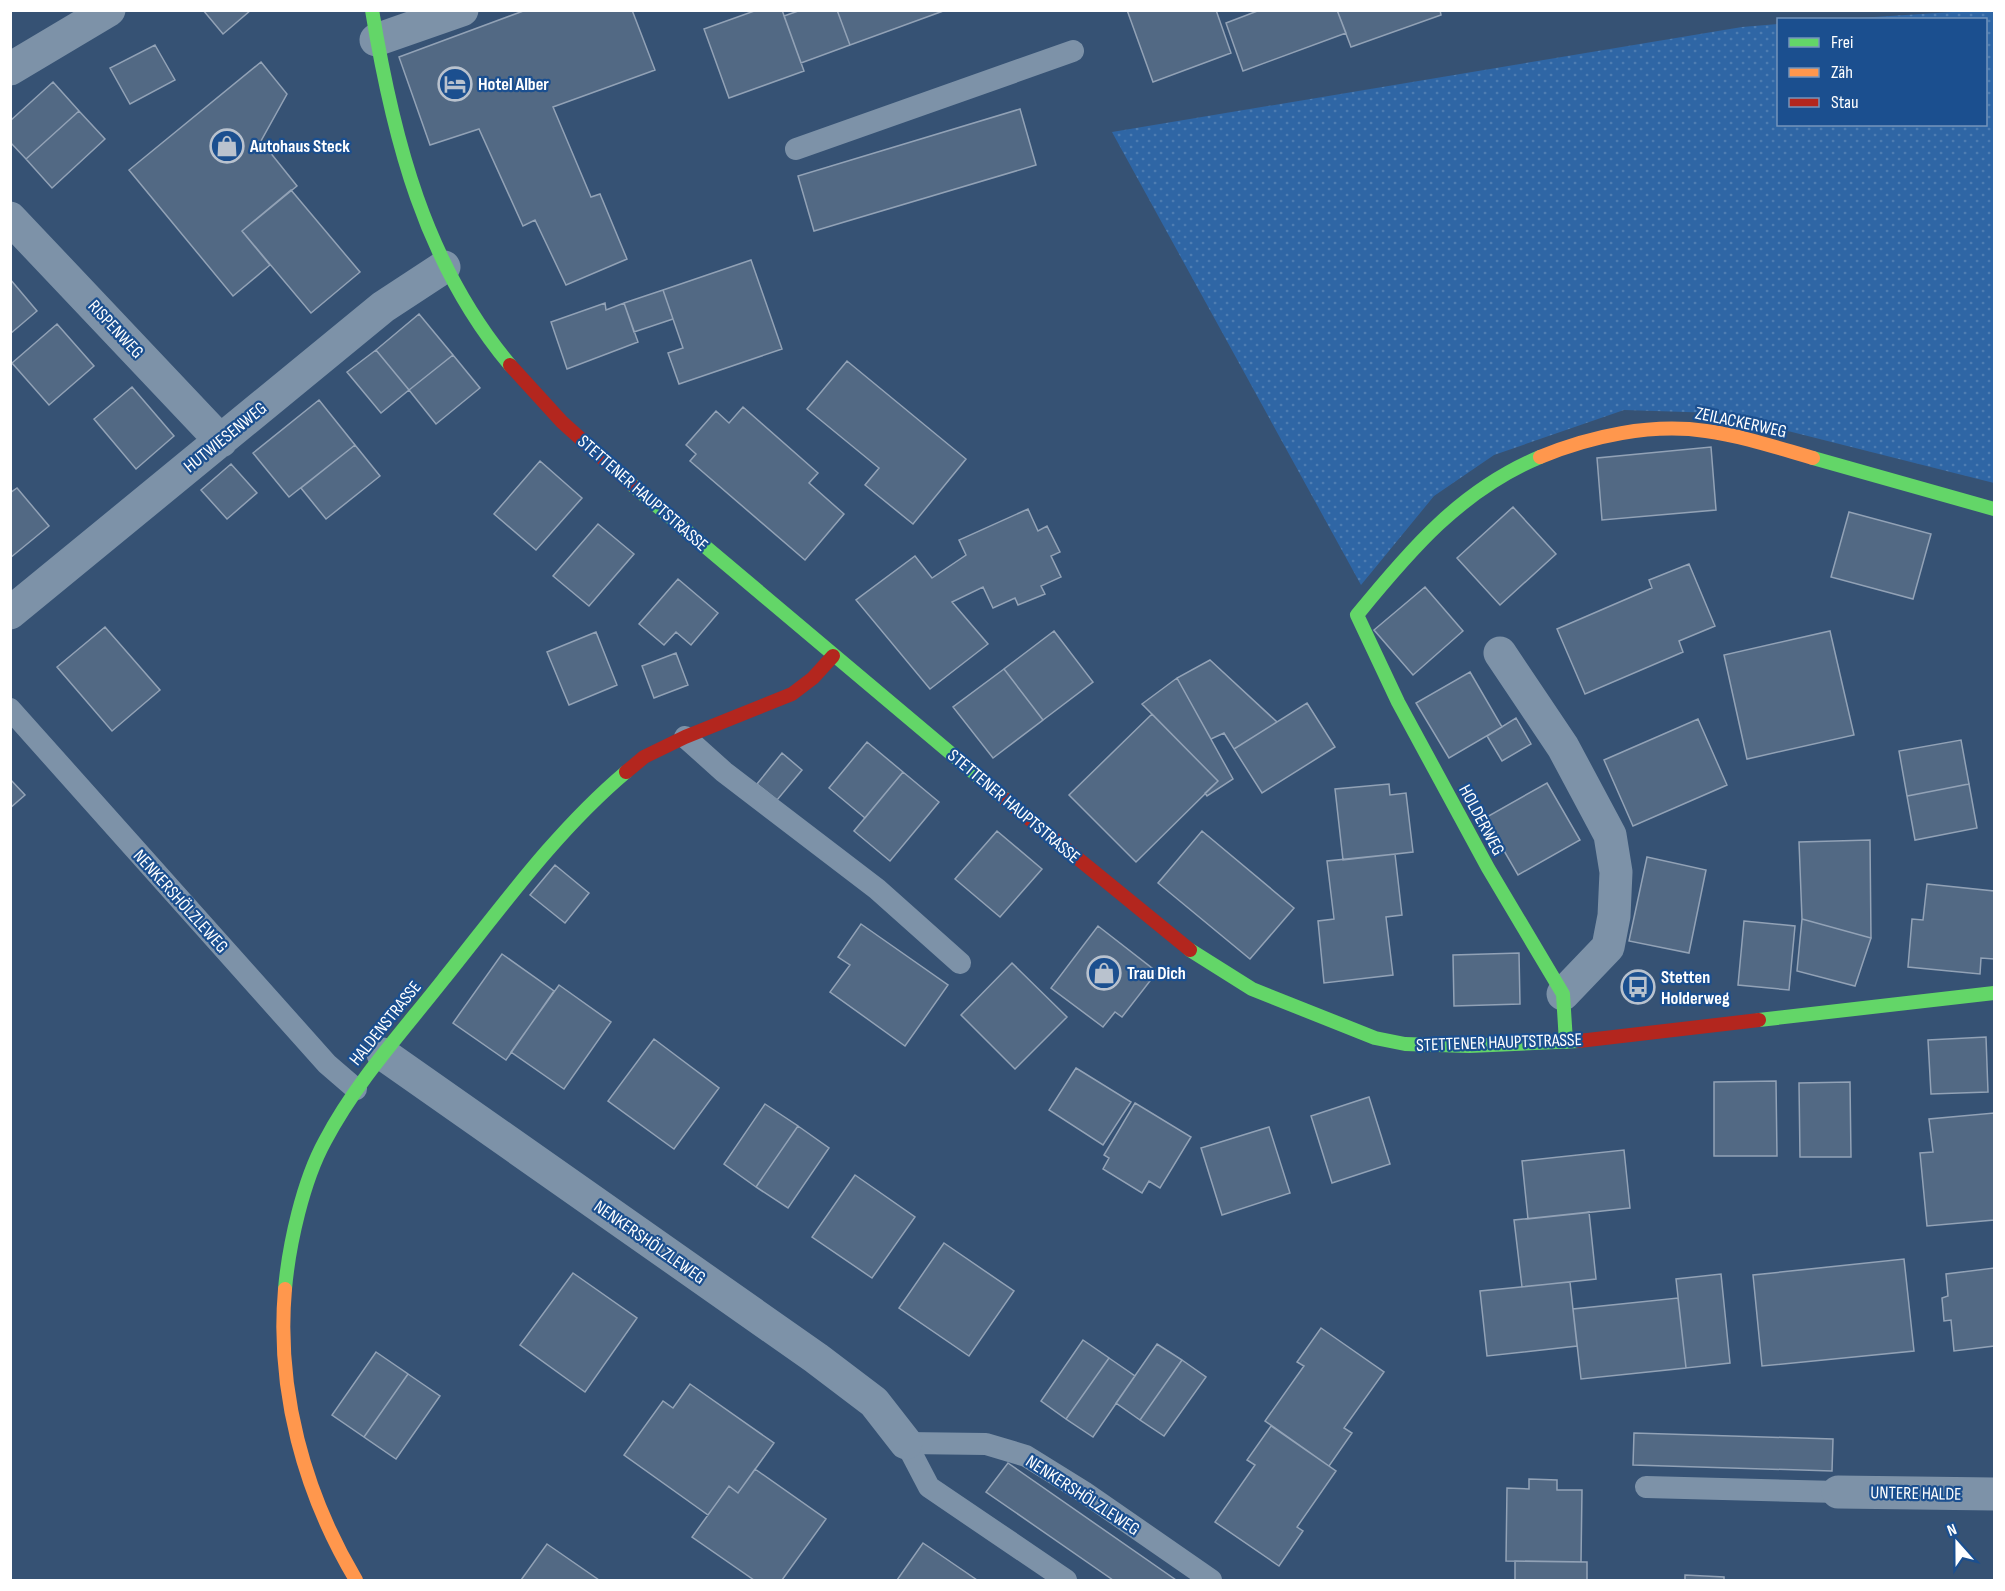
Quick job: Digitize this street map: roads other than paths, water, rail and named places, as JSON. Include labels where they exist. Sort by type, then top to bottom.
[{"type":"street","points":[[10,69],[110,10]]},
{"type":"street","points":[[374,25],[462,10]]},
{"type":"street","name":"STETTENER HAUPTSTRASSE","points":[[374,25],[397,145],[444,267],[484,333],[560,422],[833,656],[1178,940],[1216,968],[1252,989],[1375,1038],[1405,1044],[1469,1046],[1566,1042],[1995,993]]},
{"type":"street","name":"RISPENWEG","points":[[10,218],[221,441]]},
{"type":"street","name":"HUTWIESENWEG","points":[[10,613],[383,307],[444,267]]},
{"type":"street","name":"ZEILACKERWEG","points":[[1358,615],[1439,521],[1489,484],[1542,455],[1588,440],[1641,429],[1694,429],[1752,441],[1995,508]]},
{"type":"street","name":"HOLDERWEG","points":[[1358,615],[1398,702],[1482,858],[1563,994],[1566,1042]]},
{"type":"street","points":[[1500,653],[1563,747],[1610,835],[1616,872],[1614,916],[1608,947],[1563,994]]},
{"type":"street","name":"HALDENSTRASSE","points":[[356,1581],[334,1543],[315,1498],[289,1407],[283,1309],[287,1263],[308,1185],[324,1142],[356,1089],[383,1054],[554,841],[592,801],[644,757],[685,737],[792,694],[813,678],[833,656]]},
{"type":"street","name":"NENKERSHÖLZLEWEG","points":[[383,1054],[816,1358],[874,1402],[906,1443]]},
{"type":"street","name":"UNTERE HALDE","points":[[1838,1492],[1995,1494]]},
{"type":"lane","points":[[796,149],[1074,51]]},
{"type":"lane","name":"NENKERSHÖLZLEWEG","points":[[10,709],[327,1064],[356,1089]]},
{"type":"lane","points":[[685,737],[724,772],[877,889],[960,963]]},
{"type":"lane","name":"NENKERSHÖLZLEWEG","points":[[1066,1581],[929,1487],[906,1443],[986,1444],[1026,1456],[1084,1492],[1211,1581]]},
{"type":"lane","points":[[1646,1487],[1838,1492]]},
{"type":"place","name":"Hotel Alber","points":[[455,84]]},
{"type":"place","name":"Autohaus Steck","points":[[227,146]]},
{"type":"place","name":"Trau Dich","points":[[1104,973]]},
{"type":"place","name":"Stetten Holderweg","points":[[1638,987]]}]
